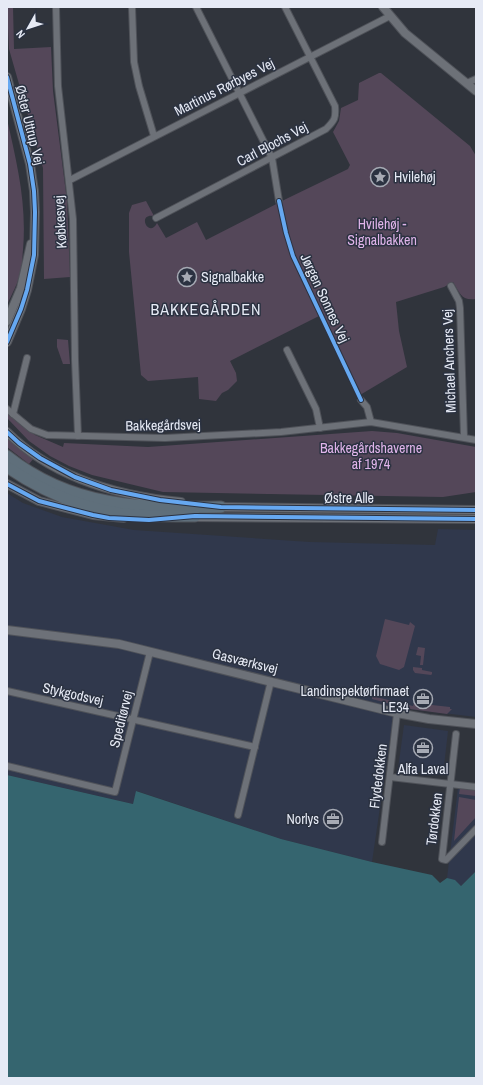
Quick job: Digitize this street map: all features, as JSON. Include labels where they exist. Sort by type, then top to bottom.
[{"type":"highway","points":[[7,456],[25,468],[57,485],[97,499],[121,504],[142,506],[221,508]]},
{"type":"highway","points":[[7,467],[38,487],[74,502],[94,508],[133,514],[195,516]]},
{"type":"street","name":"Købkesvej","points":[[56,7],[58,86],[70,180],[73,219],[78,436]]},
{"type":"street","points":[[132,7],[134,62],[139,86],[154,136]]},
{"type":"street","points":[[196,7],[272,158],[279,201]]},
{"type":"street","name":"Carl Blochs Vej","points":[[156,218],[326,129],[336,118],[335,106],[285,7]]},
{"type":"street","points":[[383,7],[405,32],[476,91]]},
{"type":"street","name":"Martinus Rørbyes Vej","points":[[70,180],[390,16]]},
{"type":"street","name":"Øster Uttrup Vej","points":[[7,77],[30,164],[35,212],[34,254],[27,290],[16,324],[7,342]]},
{"type":"street","points":[[467,83],[476,79]]},
{"type":"street","name":"Øster Uttrup Vej","points":[[7,321],[21,288],[34,229]]},
{"type":"street","name":"Michael Anchers Vej","points":[[451,286],[459,301],[460,308],[464,437]]},
{"type":"street","points":[[287,350],[316,409],[320,428]]},
{"type":"street","points":[[13,414],[27,358]]},
{"type":"street","points":[[361,400],[367,407],[371,422]]},
{"type":"street","name":"Bakkegårdsvej","points":[[7,409],[31,429],[40,434],[47,435],[164,438],[281,432],[371,422],[476,440]]},
{"type":"street","name":"Østre Alle","points":[[7,432],[19,443],[40,458],[75,477],[110,490],[149,498],[221,508],[476,510]]},
{"type":"street","name":"Østre Alle","points":[[7,484],[39,501],[109,518],[148,520],[195,516],[474,519]]},
{"type":"street","name":"Gasværksvej","points":[[7,630],[112,643],[397,713],[429,719],[476,724]]},
{"type":"street","name":"Speditørvej","points":[[7,766],[115,792],[150,652]]},
{"type":"street","points":[[238,815],[271,681]]},
{"type":"street","name":"Stykgodsvej","points":[[7,691],[133,720]]},
{"type":"street","name":"Flydedokken","points":[[382,842],[397,713]]},
{"type":"street","points":[[133,720],[255,747]]},
{"type":"street","name":"Tørdokken","points":[[456,734],[442,860],[446,860],[476,829]]},
{"type":"street","points":[[390,777],[476,787]]},
{"type":"shaded area","points":[[7,493],[23,503],[62,517],[134,530],[310,542],[435,545],[438,529],[476,530],[476,717],[410,709],[395,705],[372,862],[281,839],[137,791],[133,804],[7,775]]},
{"type":"shaded area","name":"Alfa Laval","points":[[404,725],[448,731],[443,775],[398,769]]},
{"type":"shaded area","points":[[7,775],[133,804],[136,791],[281,839],[372,862],[432,875],[440,883],[447,878],[455,880],[461,886],[476,871],[476,1078],[7,1078]]},
{"type":"shaded area","points":[[458,788],[476,790],[476,871],[461,886],[447,878]]},
{"type":"green space","points":[[7,7],[13,7],[14,49],[51,47],[53,91],[67,201],[70,277],[44,279],[43,168],[9,49]]},
{"type":"green space","name":"Hvilehøj - Signalbakken","points":[[381,73],[470,146],[476,156],[476,299],[467,299],[464,297],[459,293],[453,282],[444,287],[396,302],[399,331],[407,367],[360,395],[323,314],[230,361],[236,373],[237,381],[228,390],[222,393],[216,401],[199,399],[198,377],[148,381],[141,375],[129,252],[129,213],[132,205],[146,201],[154,216],[149,216],[146,218],[146,224],[151,228],[157,223],[166,238],[197,222],[206,240],[348,169],[350,165],[333,132],[339,121],[341,108],[358,100],[359,83]]},
{"type":"green space","points":[[7,119],[20,184],[24,216],[24,233],[22,268],[17,284],[7,305]]},
{"type":"green space","points":[[57,339],[68,340],[70,364],[63,364],[57,347]]},
{"type":"green space","name":"Bakkegårdshaverne af 1974","points":[[7,412],[35,435],[63,447],[64,443],[148,447],[372,431],[397,433],[476,447],[476,492],[443,497],[163,492],[92,475],[69,466],[50,456],[29,441],[7,418]]},
{"type":"green space","points":[[7,437],[34,458],[29,464],[7,447]]},
{"type":"green space","points":[[385,619],[409,625],[410,622],[415,626],[404,667],[399,670],[380,664],[376,656]]},
{"type":"green space","points":[[418,647],[425,648],[423,665],[420,665],[421,656],[416,655]]},
{"type":"green space","points":[[413,667],[422,668],[422,670],[432,672],[432,674],[415,673]]},
{"type":"green space","points":[[372,696],[413,706],[414,703],[450,707],[450,709],[452,709],[447,714],[410,709],[372,699]]},
{"type":"green space","points":[[460,788],[476,790],[476,796],[459,794]]},
{"type":"green space","points":[[459,797],[476,800],[476,817],[454,841]]},
{"type":"cycle path","points":[[7,77],[30,164],[35,212],[34,255],[27,290],[21,309],[7,342]]},
{"type":"cycle path","name":"Jørgen Sonnes Vej","points":[[279,201],[293,256],[361,400]]},
{"type":"cycle path","points":[[7,432],[19,443],[40,458],[75,477],[111,490],[160,500],[221,507],[476,510]]},
{"type":"cycle path","points":[[7,484],[39,501],[109,518],[149,520],[195,516],[476,519]]},
{"type":"place","name":"Hvilehøj","points":[[380,177]]},
{"type":"place","name":"Signalbakke","points":[[187,277]]},
{"type":"place","name":"Landinspektørfirmaet LE34","points":[[423,699]]},
{"type":"place","name":"Alfa Laval","points":[[423,748]]},
{"type":"place","name":"Norlys","points":[[333,819]]},
{"type":"district","name":"BAKKEGÅRDEN","points":[[206,309]]}]
